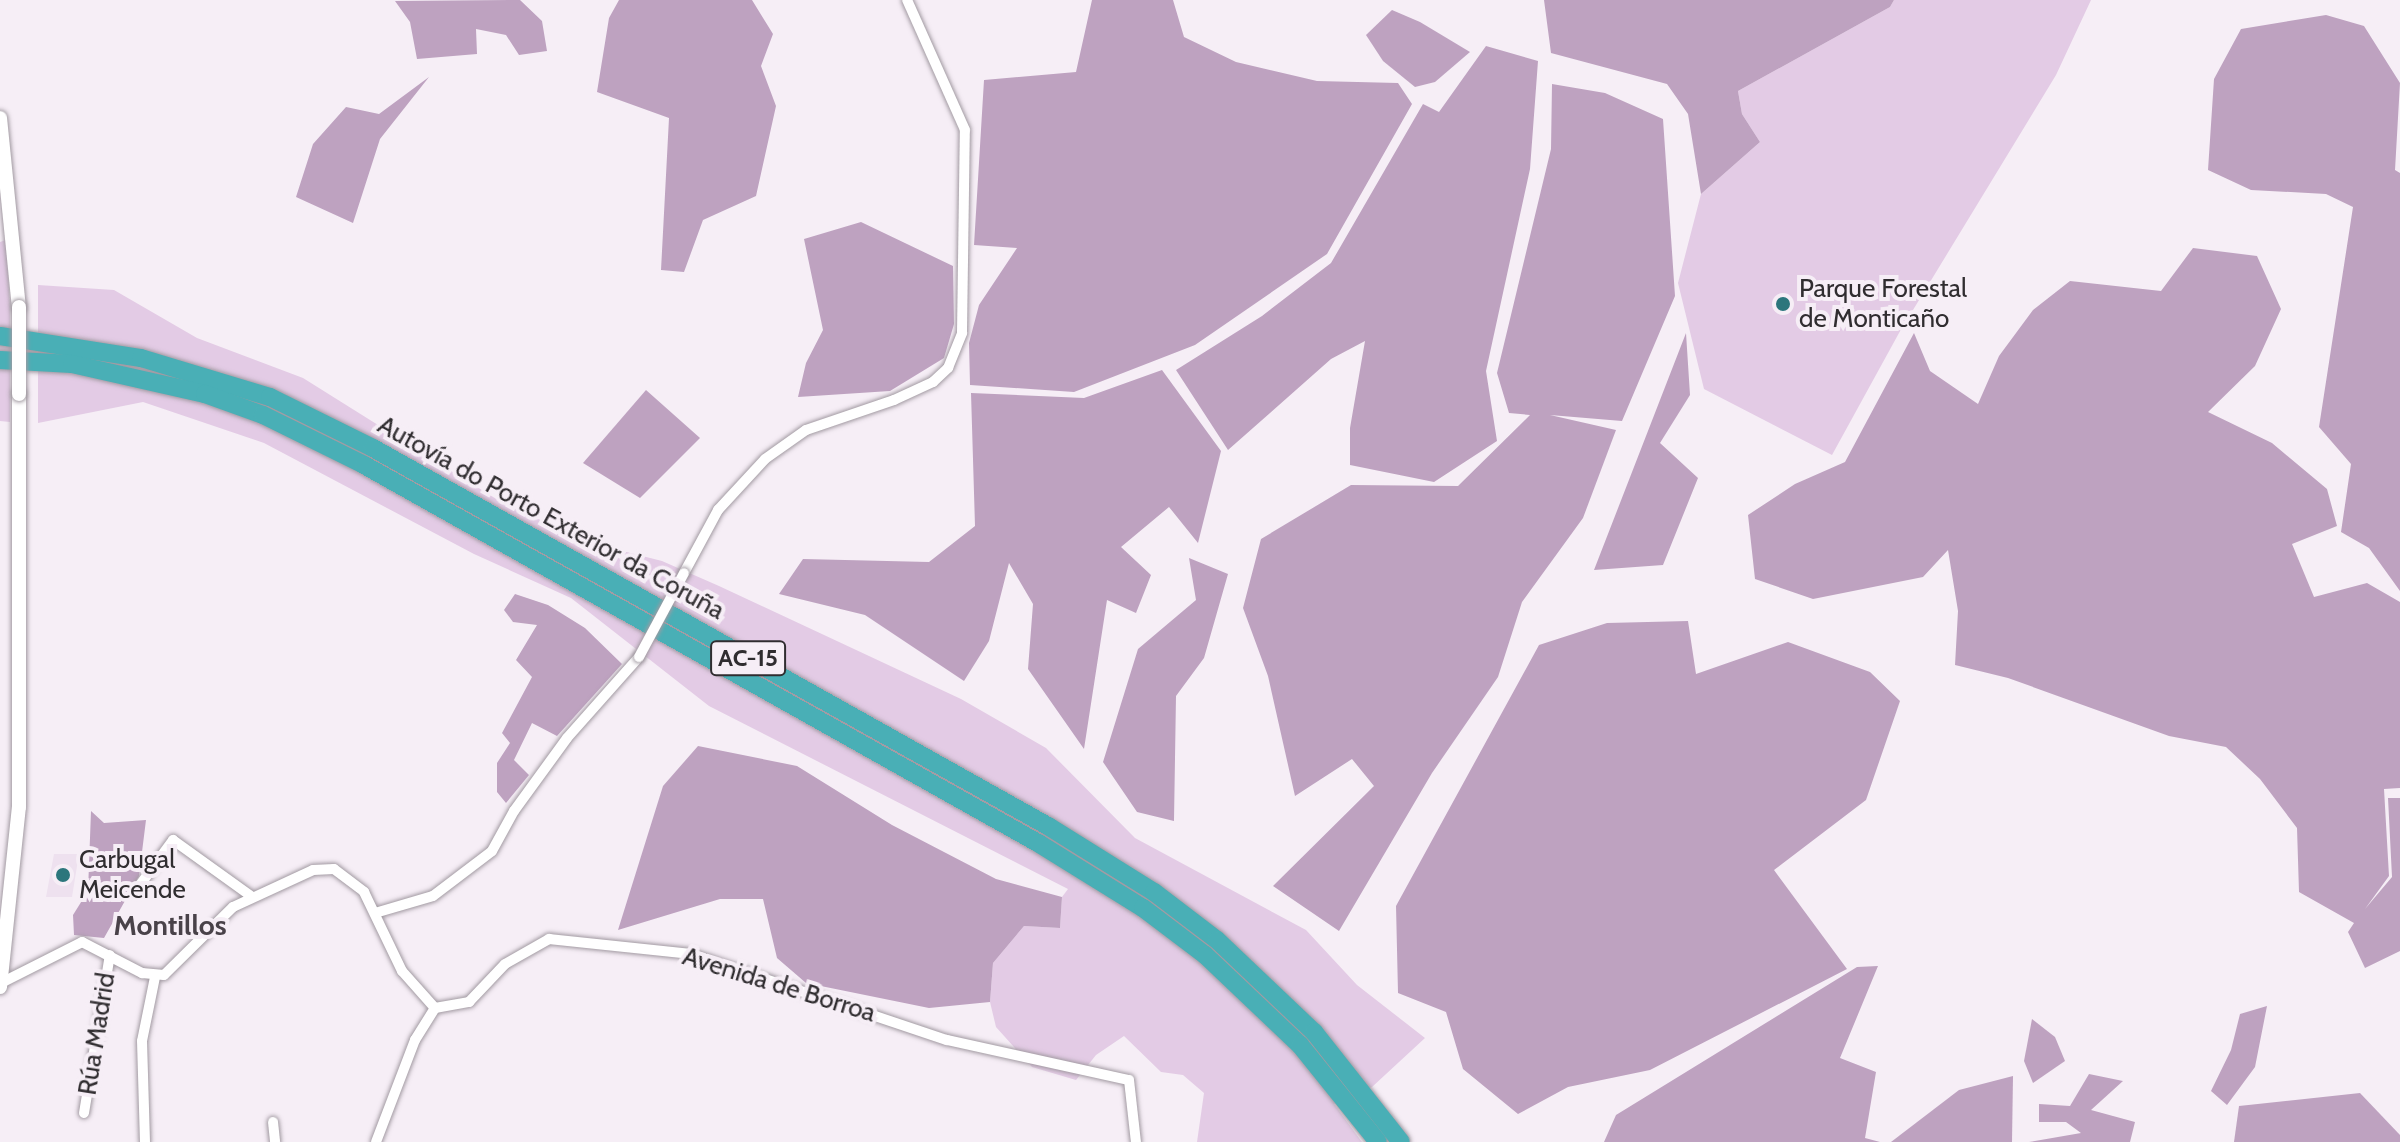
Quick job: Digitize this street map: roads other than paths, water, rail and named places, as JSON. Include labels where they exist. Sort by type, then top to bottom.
[{"type":"highway","name":"Autovía do Porto Exterior da Coruña","points":[[0,336],[141,358],[270,397],[373,448],[1048,826],[1154,892],[1217,940],[1314,1032],[1401,1142]]},
{"type":"highway","name":"Autovía do Porto Exterior da Coruña","points":[[0,360],[72,364],[205,394],[263,415],[364,465],[1038,843],[1143,908],[1205,955],[1300,1045],[1378,1142]]},
{"type":"main road","points":[[0,118],[19,307],[20,349],[19,807],[0,985]]},
{"type":"street","points":[[375,913],[433,896],[492,851],[514,811],[567,738],[639,657],[718,510],[765,459],[806,430],[933,382],[953,356],[962,333],[965,130],[907,0]]},
{"type":"street","points":[[137,889],[173,840],[251,896]]},
{"type":"street","points":[[0,985],[82,942],[155,977],[172,970],[233,907],[251,896],[313,870],[334,869],[352,878],[375,913],[402,971],[435,1008],[415,1040],[376,1142]]},
{"type":"street","name":"Avenida de Borroa","points":[[435,1008],[469,1002],[505,964],[549,939],[691,954],[947,1040],[1129,1080],[1136,1142]]},
{"type":"street","name":"Rúa Madrid","points":[[84,1113],[110,955]]},
{"type":"street","points":[[3,957],[30,968]]},
{"type":"street","points":[[145,1142],[142,1041],[155,977]]},
{"type":"street","points":[[273,1122],[275,1142]]},
{"type":"place","name":"Parque Forestal de Monticaño","points":[[1783,304]]},
{"type":"place","name":"Carbugal Meicende","points":[[63,875]]},
{"type":"district","name":"Montillos","points":[[170,925]]}]
